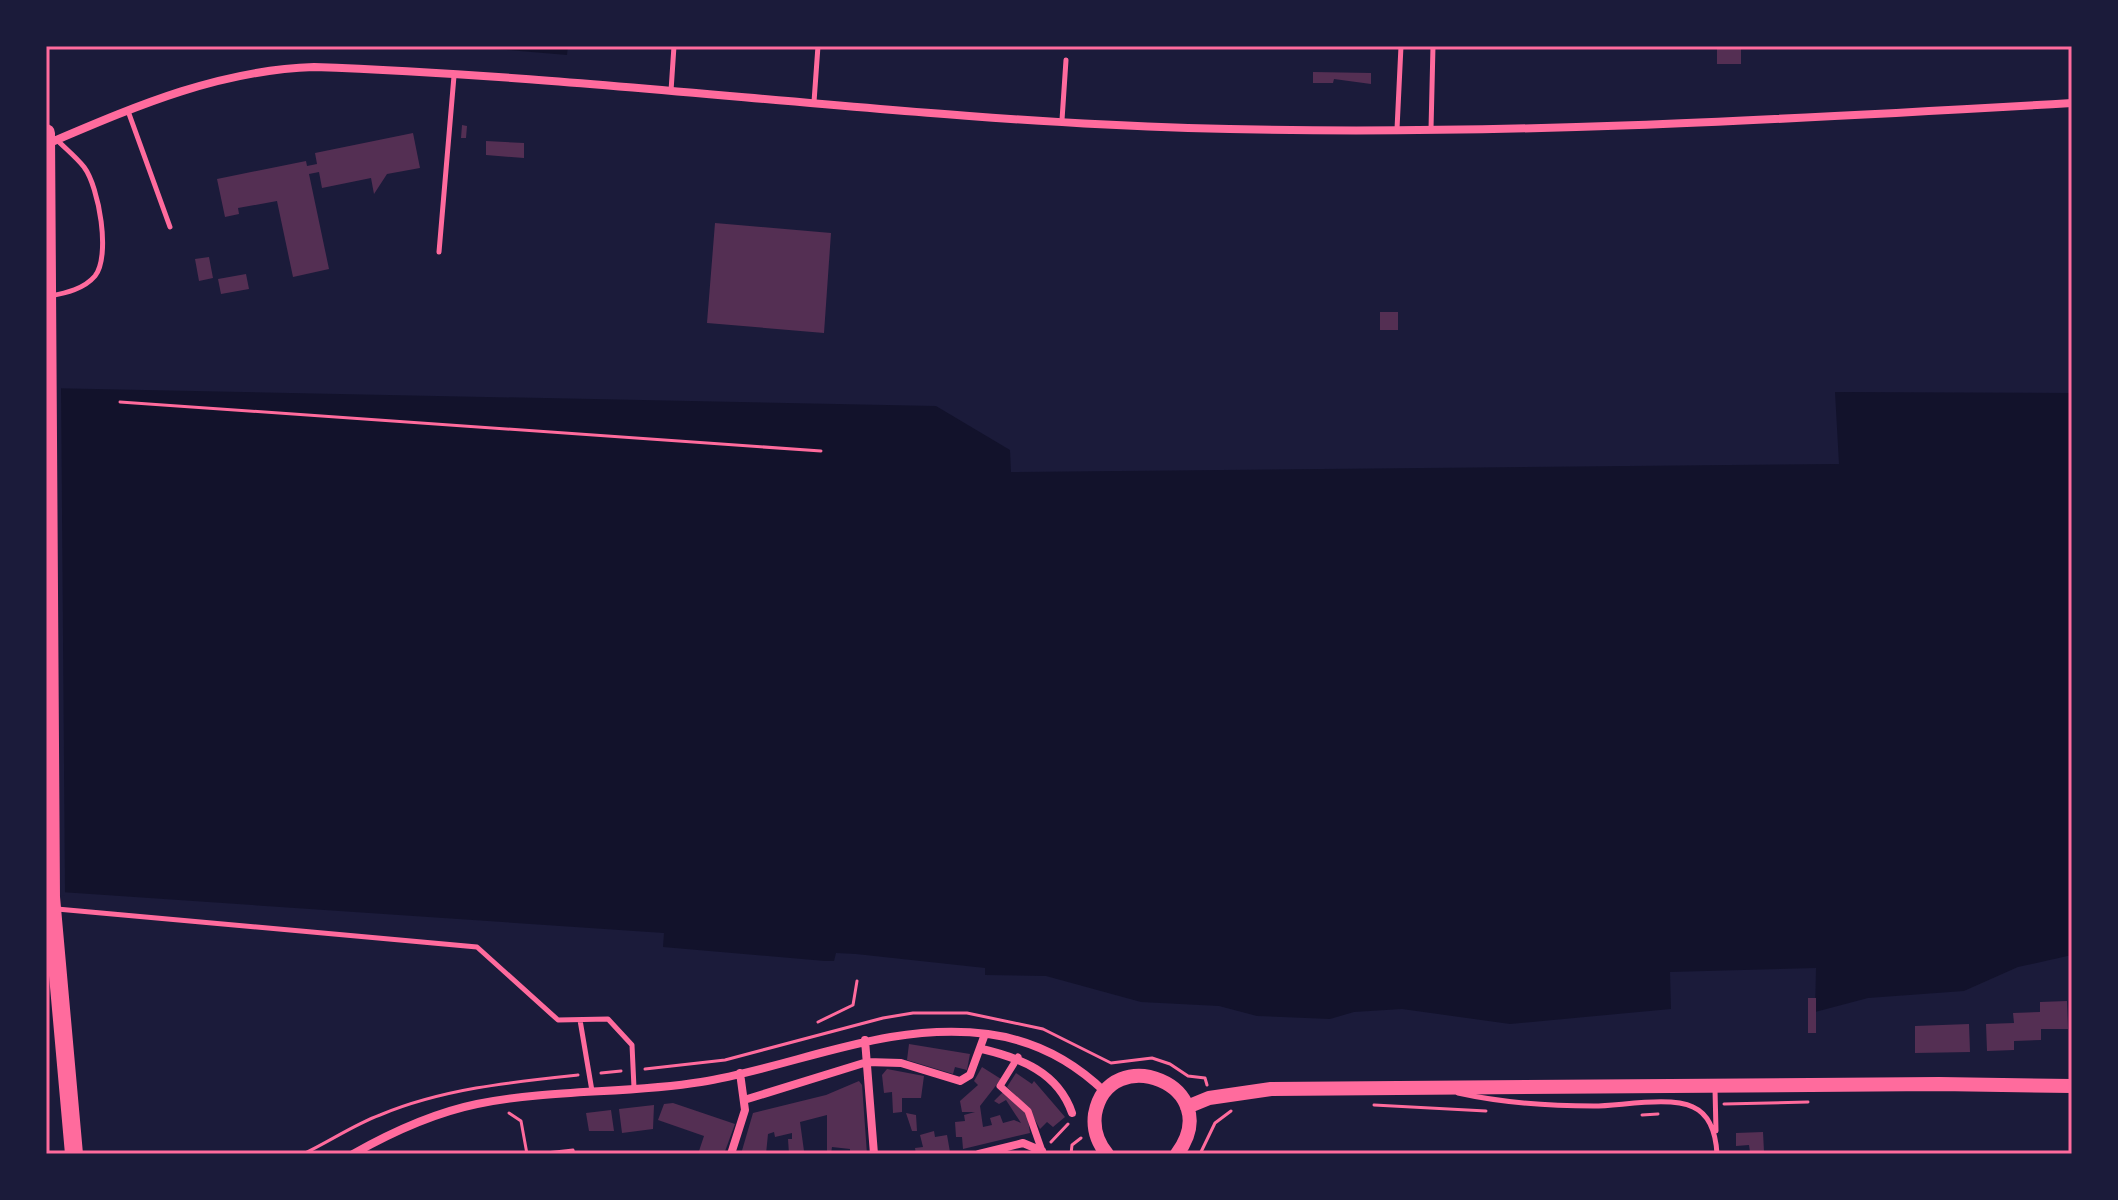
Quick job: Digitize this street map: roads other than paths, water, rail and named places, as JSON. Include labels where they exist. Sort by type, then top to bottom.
[{"type":"highway","points":[[51,136],[51,897],[74,1154]]},
{"type":"main road","points":[[1100,1147],[1096,1108],[1105,1092],[1128,1077],[1155,1077],[1171,1085],[1187,1107],[1188,1132],[1177,1154]]},
{"type":"main road","points":[[1187,1107],[1209,1098],[1271,1089],[2072,1086]]},
{"type":"street","points":[[46,144],[51,136],[206,82],[271,70],[336,68],[1190,128],[1431,129],[1756,121],[2072,103]]},
{"type":"street","points":[[353,1154],[420,1121],[493,1101],[700,1082],[902,1033],[985,1034],[1051,1052],[1105,1092]]},
{"type":"street","points":[[744,1100],[867,1062],[901,1063],[960,1081],[970,1075],[985,1034]]},
{"type":"street","points":[[865,1040],[874,1154]]},
{"type":"street","points":[[982,1049],[1018,1057],[1061,1090],[1072,1113]]},
{"type":"street","points":[[1018,1057],[1000,1086],[1028,1111],[1042,1151]]},
{"type":"street","points":[[731,1154],[745,1110],[740,1073]]},
{"type":"street","points":[[979,1154],[1023,1143],[1042,1151]]},
{"type":"lane","points":[[671,91],[674,46]]},
{"type":"lane","points":[[814,102],[818,46]]},
{"type":"lane","points":[[1397,129],[1401,46]]},
{"type":"lane","points":[[1431,129],[1433,46]]},
{"type":"lane","points":[[1062,120],[1066,60]]},
{"type":"lane","points":[[439,252],[454,76]]},
{"type":"lane","points":[[127,110],[170,227]]},
{"type":"lane","points":[[46,296],[87,284],[97,273],[102,259],[96,194],[86,169],[51,136]]},
{"type":"lane","points":[[46,908],[477,947],[558,1020],[608,1019],[632,1045],[634,1088]]},
{"type":"lane","points":[[580,1020],[592,1091]]},
{"type":"lane","points":[[1715,1086],[1717,1150]]},
{"type":"lane","points":[[1441,1090],[1501,1102],[1593,1106],[1674,1103],[1694,1107],[1707,1118],[1717,1150]]}]
